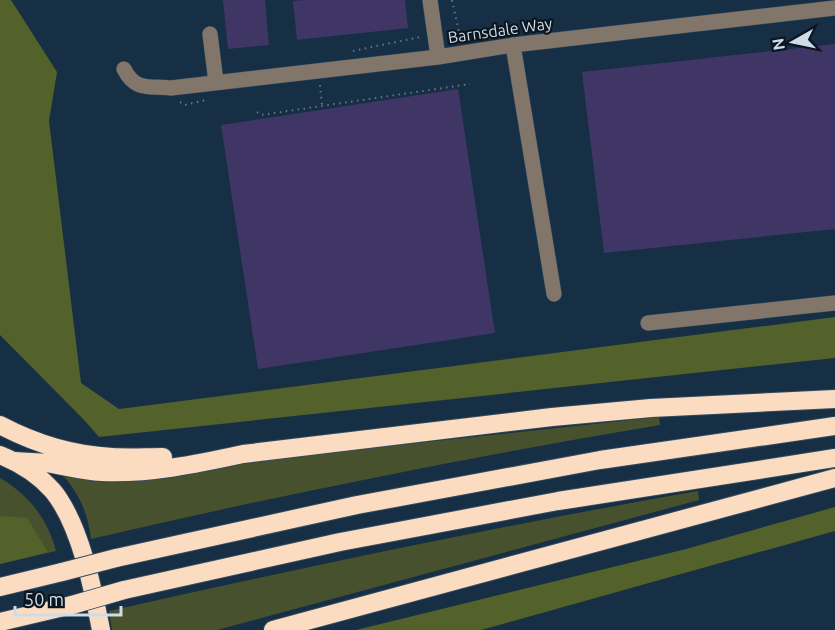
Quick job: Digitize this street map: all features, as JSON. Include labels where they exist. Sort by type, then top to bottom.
[{"type":"highway","points":[[8,458],[119,472],[206,462],[243,454],[563,416],[651,408],[835,399]]},
{"type":"highway","points":[[0,425],[22,436],[58,448],[111,457],[243,454]]},
{"type":"highway","points":[[0,587],[116,558],[357,505],[600,460],[835,426]]},
{"type":"highway","points":[[8,458],[45,483],[64,508],[79,544],[91,585],[100,630]]},
{"type":"highway","points":[[0,622],[124,590],[340,542],[641,487],[835,458]]},
{"type":"highway","points":[[273,630],[835,478]]},
{"type":"street","points":[[430,0],[438,57]]},
{"type":"street","name":"Barnsdale Way","points":[[124,69],[129,80],[138,85],[171,88],[835,8]]},
{"type":"street","points":[[210,34],[216,82]]},
{"type":"street","points":[[513,45],[554,294]]},
{"type":"street","points":[[648,323],[835,303]]},
{"type":"path","points":[[452,0],[459,33]]},
{"type":"path","points":[[320,82],[322,106]]},
{"type":"path","points":[[257,112],[261,115],[470,84]]},
{"type":"green space","points":[[0,0],[11,0],[57,72],[49,121],[81,383],[119,409],[835,317],[835,358],[99,437],[0,335]]},
{"type":"green space","points":[[659,417],[660,425],[375,478],[91,539],[82,504],[61,473],[277,458]]},
{"type":"green space","points":[[0,478],[10,484],[36,509],[48,528],[56,551],[0,564]]},
{"type":"green space","points":[[698,491],[699,500],[217,630],[112,630],[109,611],[402,548]]},
{"type":"green space","points":[[835,507],[835,531],[481,630],[356,630],[686,549]]},
{"type":"green space","points":[[0,516],[27,518],[48,552],[0,564]]},
{"type":"building","points":[[223,0],[265,0],[269,45],[228,49]]},
{"type":"building","points":[[405,0],[408,28],[297,40],[293,1]]},
{"type":"building","points":[[835,44],[835,229],[604,253],[582,72]]},
{"type":"building","points":[[458,89],[495,333],[258,369],[221,125]]}]
